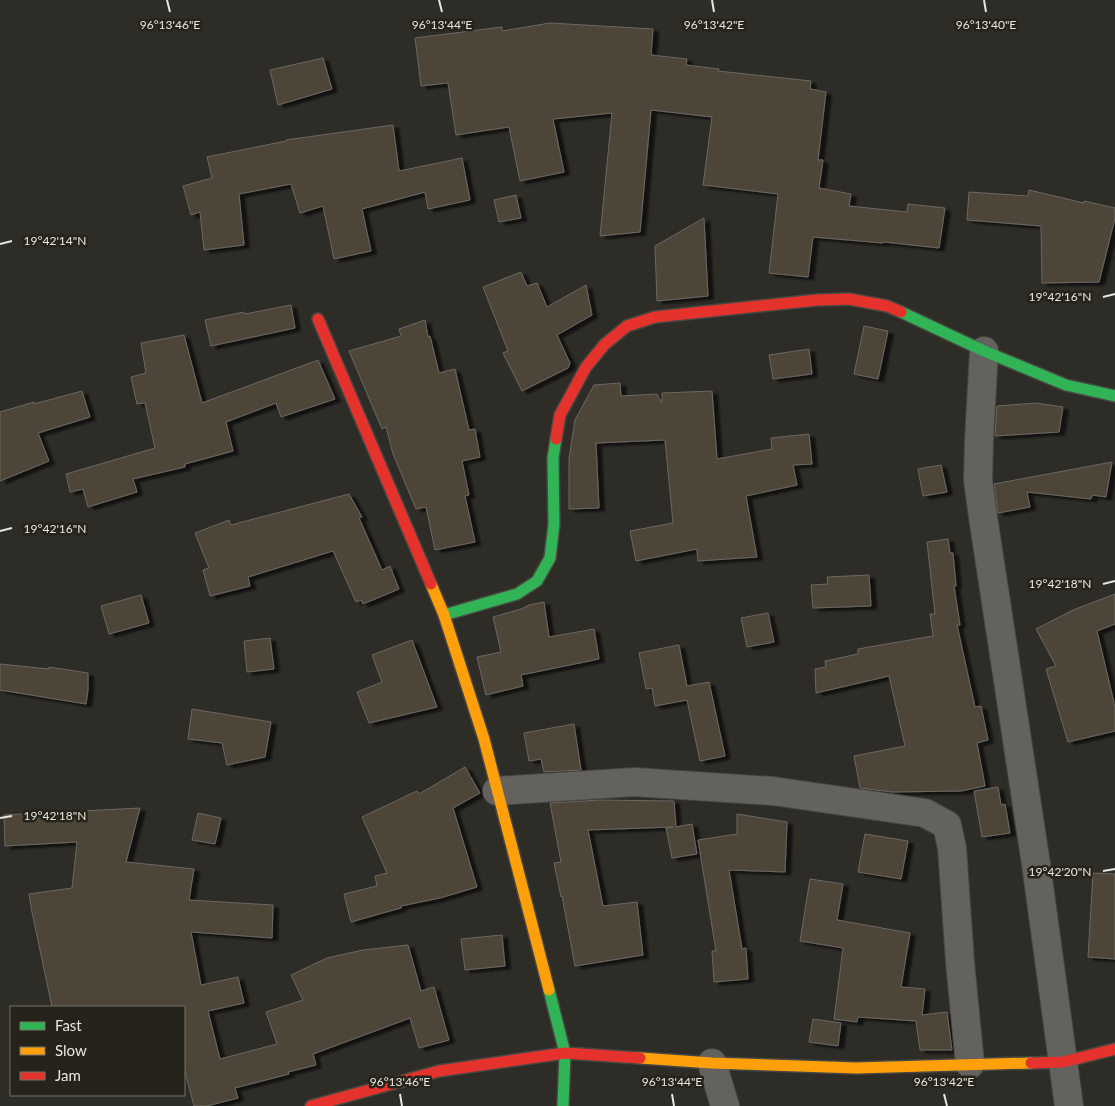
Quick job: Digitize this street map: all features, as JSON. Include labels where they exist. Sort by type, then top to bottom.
[{"type":"street","points":[[444,615],[517,594],[537,581],[550,558],[554,524],[553,458],[560,415],[586,367],[605,344],[627,326],[655,317],[817,300],[849,299],[887,306],[984,351],[1066,385],[1115,396]]},
{"type":"street","points":[[318,319],[444,615],[484,739],[565,1053],[563,1106]]},
{"type":"street","points":[[984,351],[978,480],[1036,864],[1069,1106]]},
{"type":"street","points":[[497,791],[634,782],[763,790],[925,813],[947,824],[952,848],[970,1064]]},
{"type":"street","points":[[311,1106],[439,1071],[565,1053],[712,1063],[856,1068],[1063,1062],[1115,1049]]},
{"type":"street","points":[[712,1063],[725,1106]]},
{"type":"building","points":[[550,23],[653,29],[651,55],[687,59],[686,65],[719,69],[718,71],[811,81],[810,89],[826,92],[818,160],[823,160],[819,188],[851,194],[849,206],[907,212],[908,204],[945,208],[939,248],[813,237],[808,277],[769,273],[778,194],[703,185],[712,117],[651,110],[640,232],[600,236],[612,113],[553,119],[564,172],[520,181],[509,127],[456,135],[448,83],[421,86],[415,38],[502,27],[502,31]]},
{"type":"building","points":[[323,58],[332,89],[278,105],[270,70]]},
{"type":"building","points":[[393,125],[399,171],[462,158],[470,200],[428,209],[425,192],[362,209],[371,251],[334,259],[323,206],[300,213],[291,184],[239,194],[244,245],[204,250],[200,212],[191,215],[183,186],[212,178],[207,157],[286,140]]},
{"type":"building","points":[[1029,190],[1115,208],[1115,218],[1099,282],[1042,283],[1041,226],[967,220],[969,192],[1028,196]]},
{"type":"building","points":[[516,195],[521,218],[499,222],[494,200]]},
{"type":"building","points":[[704,218],[708,296],[657,301],[655,246]]},
{"type":"building","points":[[521,272],[527,286],[537,283],[547,307],[586,285],[592,315],[557,335],[570,363],[568,368],[522,391],[503,353],[508,351],[483,287]]},
{"type":"building","points":[[291,305],[295,328],[211,346],[205,320]]},
{"type":"building","points":[[425,320],[439,373],[455,369],[469,430],[475,429],[480,457],[462,461],[469,495],[465,496],[475,542],[435,550],[426,507],[416,509],[393,454],[386,427],[382,429],[349,351],[401,336],[399,329]]},
{"type":"building","points":[[864,326],[888,331],[878,379],[854,374]]},
{"type":"building","points":[[184,335],[202,403],[318,360],[335,399],[281,417],[276,403],[226,422],[233,451],[185,464],[185,467],[133,479],[137,492],[88,507],[83,489],[70,492],[66,474],[155,448],[145,403],[137,404],[131,377],[146,373],[141,343]]},
{"type":"building","points":[[809,349],[812,374],[773,379],[769,355]]},
{"type":"building","points":[[620,383],[621,396],[657,394],[662,403],[662,393],[712,391],[717,459],[772,449],[771,438],[809,434],[812,464],[793,465],[797,485],[746,496],[757,557],[698,561],[697,549],[636,561],[630,531],[673,523],[665,440],[596,443],[599,508],[569,509],[569,459],[575,420],[594,385]]},
{"type":"building","points":[[82,391],[90,417],[38,433],[49,461],[0,481],[0,412]]},
{"type":"building","points":[[1036,403],[1063,407],[1059,432],[995,436],[997,406]]},
{"type":"building","points":[[1112,462],[1106,497],[1092,495],[1091,499],[1027,492],[1030,507],[998,513],[994,484]]},
{"type":"building","points":[[941,465],[947,492],[923,496],[918,469]]},
{"type":"building","points":[[349,494],[362,517],[359,518],[382,570],[390,566],[399,589],[363,604],[361,600],[356,602],[333,551],[248,577],[250,586],[210,596],[203,570],[209,568],[195,533],[229,520],[231,525]]},
{"type":"building","points":[[948,539],[950,553],[953,553],[956,586],[954,586],[960,625],[957,625],[975,707],[981,706],[988,740],[977,743],[985,786],[961,791],[892,792],[860,788],[854,756],[905,746],[889,676],[816,693],[815,669],[826,667],[825,661],[858,654],[858,649],[933,636],[930,614],[935,614],[927,542]]},
{"type":"building","points":[[869,575],[871,606],[813,608],[811,585],[828,584],[827,577]]},
{"type":"building","points":[[1115,594],[1115,624],[1097,631],[1115,707],[1115,731],[1068,742],[1046,669],[1056,666],[1036,629],[1073,610]]},
{"type":"building","points":[[141,595],[149,623],[109,634],[101,606]]},
{"type":"building","points":[[544,602],[549,637],[594,629],[599,659],[521,675],[523,686],[486,695],[477,657],[501,652],[493,617]]},
{"type":"building","points":[[768,613],[774,642],[747,647],[741,618]]},
{"type":"building","points":[[270,638],[274,669],[247,672],[244,641]]},
{"type":"building","points":[[412,640],[437,707],[369,723],[357,692],[382,682],[372,655]]},
{"type":"building","points":[[679,645],[687,686],[709,682],[725,756],[700,761],[687,700],[655,706],[652,688],[646,689],[639,653]]},
{"type":"building","points":[[0,664],[49,669],[49,667],[88,673],[86,704],[0,690]]},
{"type":"building","points":[[192,709],[271,722],[265,757],[227,765],[222,743],[188,739]]},
{"type":"building","points":[[574,724],[581,770],[544,772],[541,759],[529,761],[524,733]]},
{"type":"building","points":[[465,767],[480,793],[453,808],[477,887],[440,898],[401,906],[401,908],[351,922],[344,894],[377,886],[375,876],[387,873],[362,817],[417,791],[419,794]]},
{"type":"building","points":[[998,787],[1001,805],[1005,804],[1010,833],[982,837],[974,791]]},
{"type":"building","points":[[600,800],[674,801],[676,827],[692,824],[697,854],[672,858],[666,828],[673,827],[588,830],[603,906],[637,902],[643,955],[575,966],[554,863],[561,862],[550,803]]},
{"type":"building","points":[[140,808],[126,862],[194,869],[189,900],[273,905],[272,938],[191,932],[201,985],[238,977],[244,1003],[208,1011],[220,1059],[277,1044],[266,1012],[303,1000],[291,975],[327,958],[363,950],[408,945],[421,991],[434,987],[449,1040],[419,1048],[410,1018],[313,1054],[316,1065],[235,1088],[238,1098],[207,1106],[194,1106],[185,1072],[185,1006],[52,1006],[29,894],[72,888],[77,842],[5,846],[4,815]]},
{"type":"building","points":[[198,813],[221,818],[215,844],[192,840]]},
{"type":"building","points":[[737,814],[787,822],[785,872],[729,870],[742,949],[746,948],[748,979],[714,982],[712,951],[716,951],[698,840],[737,834]]},
{"type":"building","points":[[865,834],[908,841],[901,879],[858,872]]},
{"type":"building","points":[[1093,873],[1115,874],[1115,959],[1088,957]]},
{"type":"building","points":[[810,879],[843,884],[837,920],[910,933],[901,987],[925,989],[922,1015],[947,1012],[952,1050],[920,1050],[916,1021],[858,1017],[857,1022],[834,1019],[843,948],[800,941]]},
{"type":"building","points":[[502,935],[505,966],[465,970],[461,939]]},
{"type":"building","points":[[813,1019],[841,1023],[838,1046],[809,1042]]},
{"type":"traffic: fast","points":[[901,312],[984,351],[1066,385],[1115,396]]},
{"type":"traffic: fast","points":[[444,615],[517,594],[537,581],[550,558],[554,524],[553,458],[556,439]]},
{"type":"traffic: fast","points":[[549,990],[565,1053],[563,1106]]},
{"type":"traffic: slow","points":[[431,584],[444,615],[484,739],[549,990]]},
{"type":"traffic: slow","points":[[640,1058],[712,1063],[856,1068],[1031,1063]]},
{"type":"traffic: jam","points":[[556,439],[560,415],[586,367],[605,344],[627,326],[655,317],[817,300],[849,299],[887,306],[901,312]]},
{"type":"traffic: jam","points":[[318,319],[431,584]]},
{"type":"traffic: jam","points":[[1031,1063],[1063,1062],[1115,1049]]},
{"type":"traffic: jam","points":[[311,1106],[439,1071],[565,1053],[640,1058]]}]
